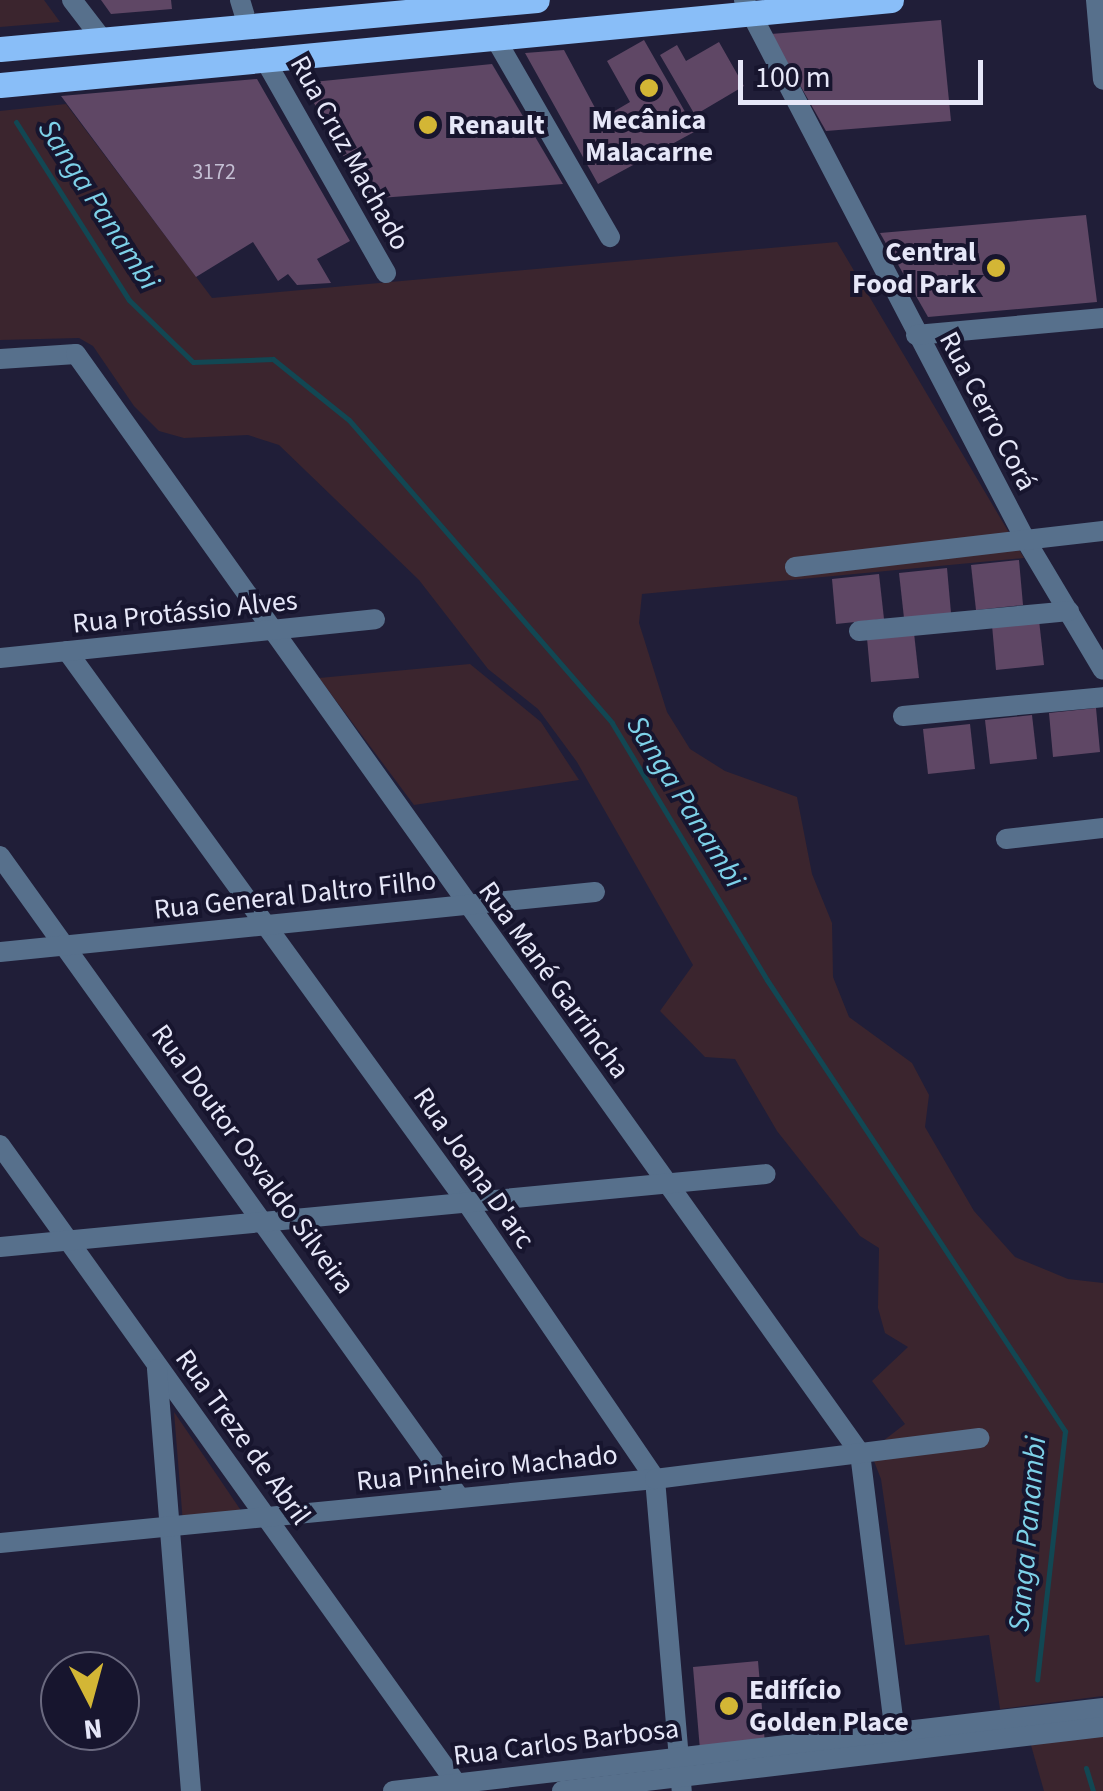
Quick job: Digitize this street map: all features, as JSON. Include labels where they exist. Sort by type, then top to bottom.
[{"type":"main road","points":[[5,49],[537,0]]},
{"type":"main road","points":[[0,85],[627,25],[741,5],[891,0]]},
{"type":"main road","points":[[304,56],[380,38],[387,31],[376,15]]},
{"type":"main road","points":[[62,79],[46,78],[39,62],[102,39]]},
{"type":"main road","points":[[0,77],[28,66],[5,49]]},
{"type":"street","points":[[72,0],[102,39]]},
{"type":"street","points":[[240,0],[248,26]]},
{"type":"street","points":[[1096,0],[1103,80]]},
{"type":"street","name":"Rua Cerro Corá","points":[[741,5],[1025,538],[1103,670]]},
{"type":"street","points":[[495,38],[610,237]]},
{"type":"street","name":"Rua Cruz Machado","points":[[266,60],[386,273]]},
{"type":"street","points":[[916,335],[1103,318]]},
{"type":"street","name":"Rua Mané Garrincha","points":[[0,360],[76,354],[269,632],[860,1453],[896,1740]]},
{"type":"street","points":[[796,567],[1103,530]]},
{"type":"street","points":[[860,631],[1069,612]]},
{"type":"street","name":"Rua Protássio Alves","points":[[0,658],[375,619]]},
{"type":"street","name":"Rua Joana D'arc","points":[[67,651],[466,1200],[655,1479],[679,1775]]},
{"type":"street","points":[[903,716],[1103,696]]},
{"type":"street","points":[[1006,839],[1103,828]]},
{"type":"street","name":"Rua Doutor Osvaldo Silveira","points":[[0,856],[267,1223],[459,1497]]},
{"type":"street","name":"Rua General Daltro Filho","points":[[0,952],[595,892]]},
{"type":"street","name":"Rua Treze de Abril","points":[[0,1146],[442,1762],[452,1788]]},
{"type":"street","points":[[0,1248],[766,1174]]},
{"type":"street","points":[[157,1367],[190,1791]]},
{"type":"street","name":"Rua Pinheiro Machado","points":[[0,1544],[655,1479],[979,1438]]},
{"type":"street","name":"Rua Carlos Barbosa","points":[[562,1791],[1103,1708]]},
{"type":"street","name":"Rua Carlos Barbosa","points":[[896,1740],[1103,1727]]},
{"type":"street","name":"Rua Carlos Barbosa","points":[[394,1791],[679,1775]]},
{"type":"shaded area","points":[[0,0],[44,0],[60,22],[0,27]]},
{"type":"shaded area","points":[[66,104],[212,298],[837,242],[1024,558],[642,594],[639,623],[667,712],[690,749],[725,771],[797,797],[812,874],[832,923],[833,977],[849,1017],[912,1063],[929,1095],[925,1127],[974,1211],[1015,1257],[1068,1279],[1103,1283],[1103,1696],[1000,1709],[989,1635],[905,1645],[881,1479],[870,1451],[905,1424],[872,1381],[908,1347],[885,1333],[878,1308],[879,1248],[860,1236],[777,1131],[735,1059],[705,1057],[660,1011],[693,965],[577,762],[538,709],[488,669],[419,580],[279,445],[248,435],[184,438],[159,431],[134,406],[93,346],[79,338],[0,340],[0,111]]},
{"type":"shaded area","points":[[470,664],[541,722],[579,780],[414,805],[319,678]]},
{"type":"shaded area","points":[[174,1412],[223,1484],[246,1518],[183,1523]]},
{"type":"shaded area","points":[[1103,1729],[1103,1791],[1044,1791],[1029,1738]]},
{"type":"building","points":[[101,0],[171,0],[172,9],[111,14]]},
{"type":"building","points":[[941,20],[951,121],[826,131],[771,34]]},
{"type":"building","points":[[644,40],[696,131],[598,184],[525,53],[564,50],[601,119],[630,102],[607,61]]},
{"type":"building","points":[[719,42],[744,86],[695,115],[660,55],[677,45],[686,61]]},
{"type":"building","points":[[492,64],[563,184],[367,199],[303,83]]},
{"type":"building","points":[[257,79],[350,241],[317,259],[331,283],[297,285],[288,274],[278,281],[253,242],[196,277],[61,96]]},
{"type":"building","name":"Central Food Park","points":[[1086,215],[1097,302],[928,317],[880,233]]},
{"type":"building","points":[[1019,560],[1023,605],[976,610],[971,565]]},
{"type":"building","points":[[947,568],[951,613],[904,618],[899,573]]},
{"type":"building","points":[[879,574],[884,619],[836,624],[832,579]]},
{"type":"building","points":[[1039,620],[1044,665],[996,670],[992,625]]},
{"type":"building","points":[[914,633],[919,678],[871,682],[867,638]]},
{"type":"building","points":[[1096,708],[1100,752],[1053,757],[1049,713]]},
{"type":"building","points":[[1032,715],[1037,759],[990,764],[985,720]]},
{"type":"building","points":[[970,724],[975,769],[928,774],[923,729]]},
{"type":"building","name":"Edifício Golden Place","points":[[758,1661],[765,1744],[700,1750],[693,1667]]},
{"type":"waterway","name":"Sanga Panambi","points":[[16,122],[129,300],[193,362],[273,359],[349,420],[612,723],[767,980],[1065,1431],[1037,1679]]},
{"type":"waterway","name":"Sanga Panambi","points":[[1086,1768],[1093,1791]]},
{"type":"place","name":"Mecânica Malacarne","points":[[649,88]]},
{"type":"place","name":"Renault","points":[[428,125]]},
{"type":"place","name":"Central Food Park","points":[[996,268]]},
{"type":"place","name":"Edifício Golden Place","points":[[729,1706]]}]
